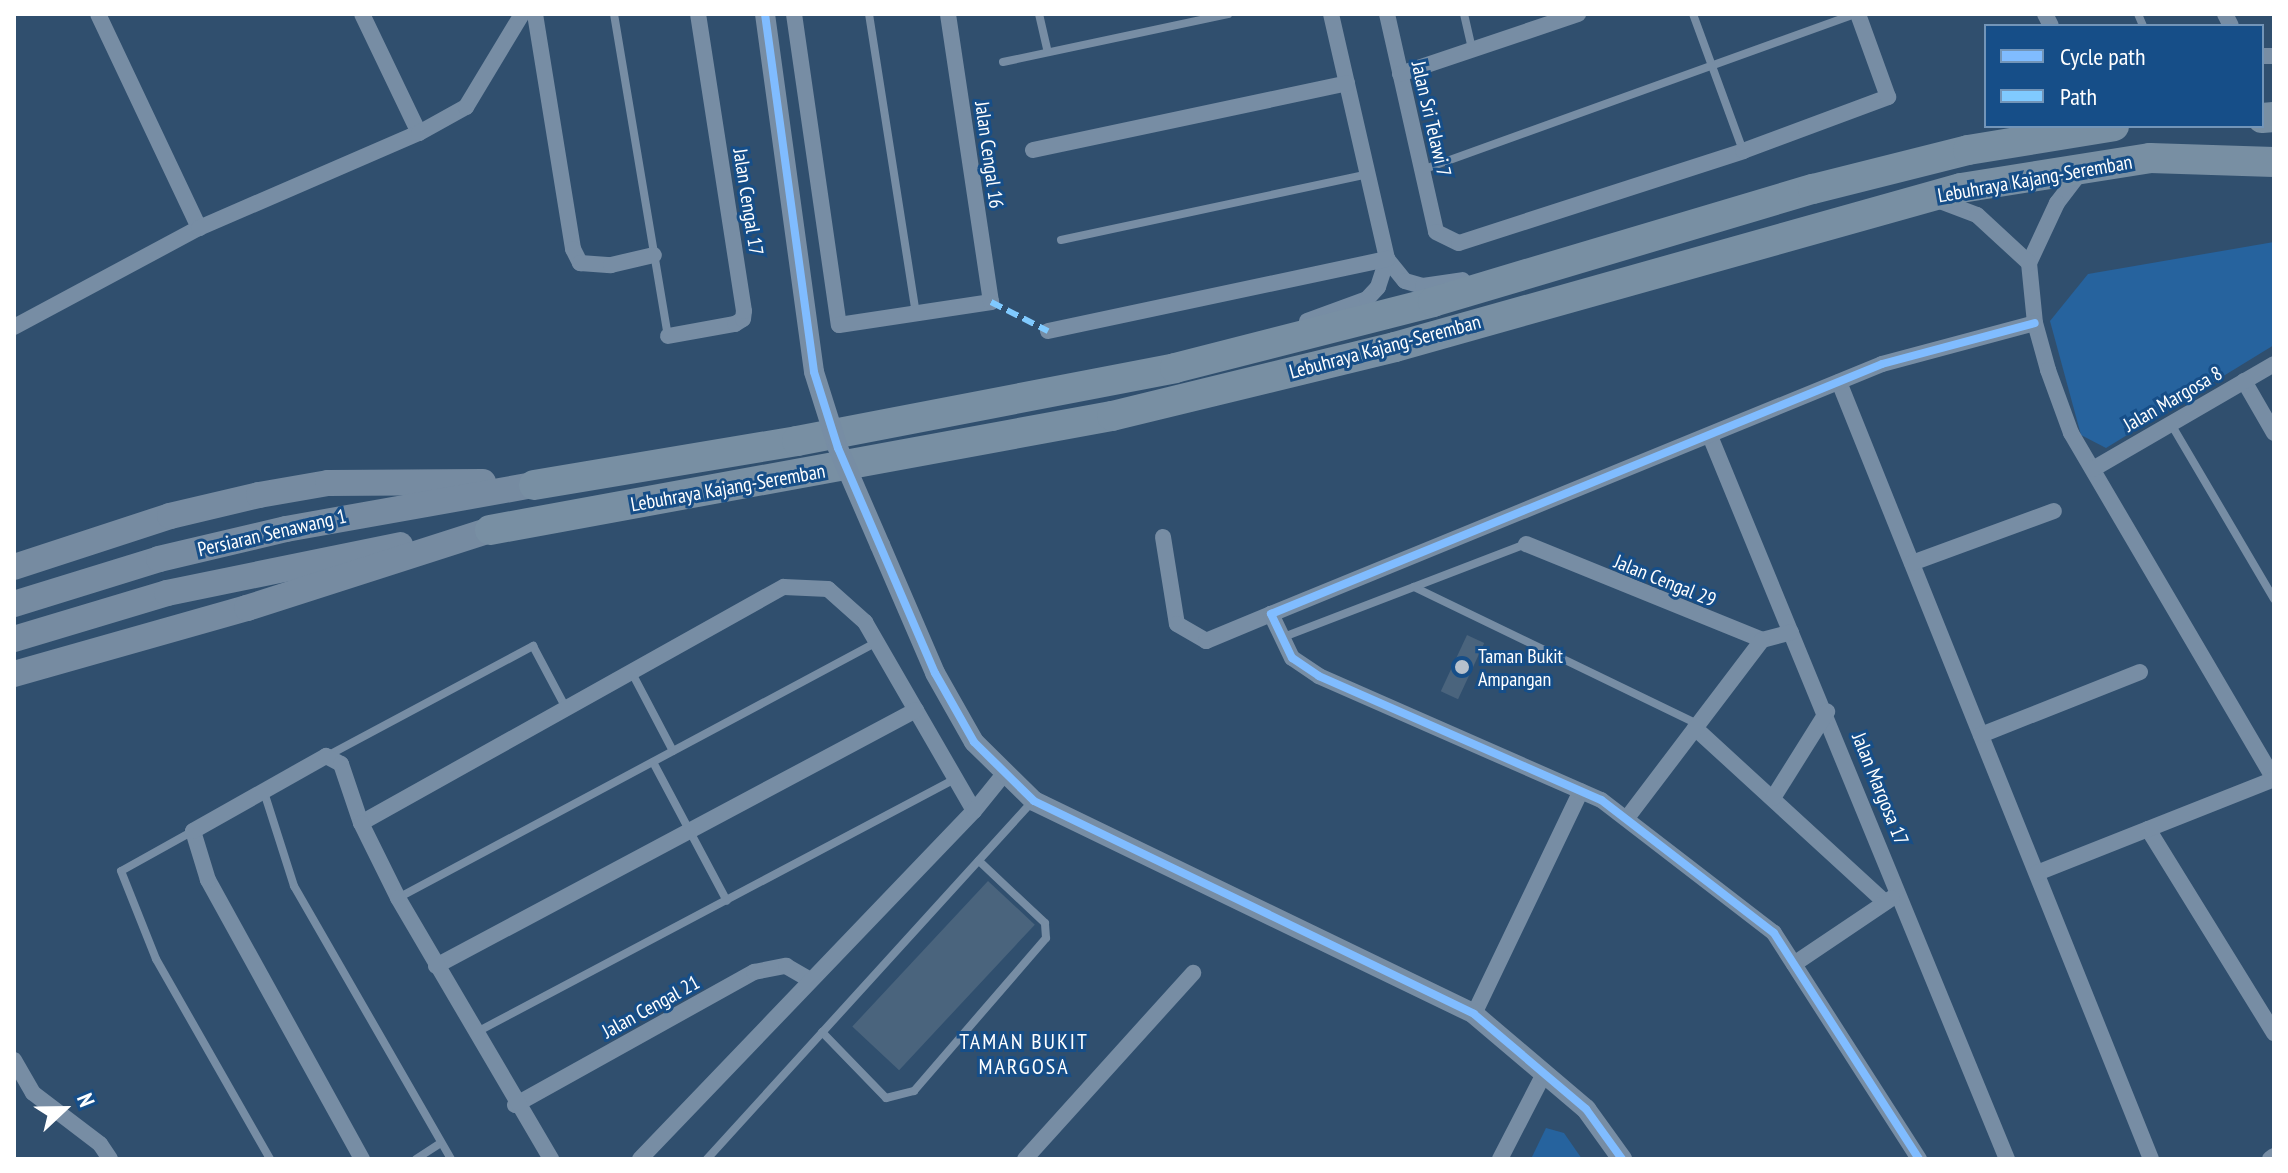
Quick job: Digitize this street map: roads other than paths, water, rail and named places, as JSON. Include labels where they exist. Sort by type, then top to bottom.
[{"type":"highway","name":"Lebuhraya Kajang-Seremban","points":[[534,485],[797,441],[1175,368],[1558,266],[1813,189],[1968,150],[2102,128]]},
{"type":"highway","name":"Lebuhraya Kajang-Seremban","points":[[490,530],[1112,416],[1395,347],[1929,197],[2150,158],[2274,162]]},
{"type":"main road","points":[[14,567],[170,516],[328,483],[424,479],[534,485]]},
{"type":"main road","name":"Persiaran Senawang 1","points":[[14,604],[159,559],[286,529],[534,485]]},
{"type":"main road","name":"Persiaran Senawang 1","points":[[14,639],[167,593],[297,563],[490,530]]},
{"type":"main road","points":[[18,673],[247,608],[490,530]]},
{"type":"street","points":[[98,14],[199,228]]},
{"type":"street","points":[[362,14],[419,133]]},
{"type":"street","points":[[14,327],[199,228],[419,133],[466,107],[522,14]]},
{"type":"street","points":[[535,14],[573,249],[580,263],[611,265],[654,255]]},
{"type":"street","name":"Jalan Cengal 17","points":[[668,336],[735,324],[743,319],[744,311],[698,14]]},
{"type":"street","points":[[765,14],[814,372],[838,448],[935,673],[974,742],[1003,775],[1034,801],[1474,1014],[1586,1109],[1622,1159]]},
{"type":"street","points":[[794,14],[839,325],[916,313]]},
{"type":"street","name":"Jalan Cengal 16","points":[[916,313],[991,302],[948,14]]},
{"type":"street","points":[[1331,14],[1387,259],[1405,281],[1423,286],[1558,266]]},
{"type":"street","name":"Jalan Sri Telawi 7","points":[[1387,14],[1436,232],[1459,243],[1743,151]]},
{"type":"street","points":[[1400,74],[1554,18],[1578,14]]},
{"type":"street","points":[[1743,151],[1888,97],[1857,14]]},
{"type":"street","points":[[1033,150],[1347,83]]},
{"type":"street","points":[[2037,873],[2274,779],[2268,755],[2071,433],[2035,323],[2029,263],[2057,203],[2083,169]]},
{"type":"street","points":[[1929,197],[1977,215],[2029,263]]},
{"type":"street","points":[[1048,331],[1387,259]]},
{"type":"street","points":[[1175,368],[1367,299],[1378,287],[1387,259]]},
{"type":"street","points":[[1163,537],[1177,624],[1206,641],[1882,364],[2035,323]]},
{"type":"street","name":"Jalan Margosa 8","points":[[2093,469],[2274,364]]},
{"type":"street","points":[[2244,381],[2274,433]]},
{"type":"street","points":[[1839,382],[2151,1159]]},
{"type":"street","name":"Jalan Margosa 17","points":[[1710,436],[1827,712],[2007,1159]]},
{"type":"street","points":[[1912,563],[2054,511]]},
{"type":"street","name":"Jalan Cengal 29","points":[[1526,544],[1762,640]]},
{"type":"street","points":[[361,823],[784,587],[828,589],[865,622],[974,811]]},
{"type":"street","points":[[1271,614],[1292,658],[1319,676],[1581,791],[1627,818],[1774,933],[1919,1159]]},
{"type":"street","points":[[1627,818],[1762,640],[1791,632]]},
{"type":"street","points":[[1981,735],[2140,672]]},
{"type":"street","points":[[436,966],[916,710]]},
{"type":"street","points":[[1773,798],[1827,712]]},
{"type":"street","points":[[1696,726],[1888,900],[1794,964]]},
{"type":"street","points":[[362,1159],[208,880],[193,831],[326,756],[341,764],[361,823],[398,898],[515,1105],[551,1159]]},
{"type":"street","points":[[640,1159],[974,811],[1003,775]]},
{"type":"street","points":[[1474,1014],[1581,791]]},
{"type":"street","points":[[2148,829],[2274,1033]]},
{"type":"street","name":"Jalan Cengal 21","points":[[515,1105],[754,972],[786,966],[810,980]]},
{"type":"street","points":[[1025,1159],[1193,973]]},
{"type":"street","points":[[14,1060],[33,1093],[100,1144],[110,1159]]},
{"type":"street","points":[[1500,1159],[1545,1072]]},
{"type":"lane","points":[[614,14],[668,336]]},
{"type":"lane","points":[[869,14],[916,313]]},
{"type":"lane","points":[[1039,14],[1048,52]]},
{"type":"lane","points":[[1003,62],[1228,14]]},
{"type":"lane","points":[[1464,14],[1472,50]]},
{"type":"lane","points":[[1693,14],[1743,151]]},
{"type":"lane","points":[[1422,170],[1857,14]]},
{"type":"lane","points":[[1061,240],[1368,174]]},
{"type":"lane","points":[[2171,424],[2274,599]]},
{"type":"lane","points":[[1280,638],[1526,544]]},
{"type":"lane","points":[[1414,587],[1696,726]]},
{"type":"lane","points":[[398,898],[877,642]]},
{"type":"lane","points":[[326,756],[533,646],[566,708]]},
{"type":"lane","points":[[631,672],[673,751]]},
{"type":"lane","points":[[653,762],[727,901]]},
{"type":"lane","points":[[474,1033],[955,778]]},
{"type":"lane","points":[[264,791],[294,886],[439,1144],[451,1159]]},
{"type":"lane","points":[[707,1159],[1034,801]]},
{"type":"lane","points":[[193,831],[121,871],[156,959],[270,1159]]},
{"type":"lane","points":[[822,1032],[886,1098],[914,1091],[1046,938],[1045,923],[979,861]]},
{"type":"lane","points":[[416,1159],[439,1144]]},
{"type":"place","name":"Taman Bukit Ampangan","points":[[1462,667]]},
{"type":"district","name":"TAMAN BUKIT MARGOSA","points":[[1024,1054]]}]
